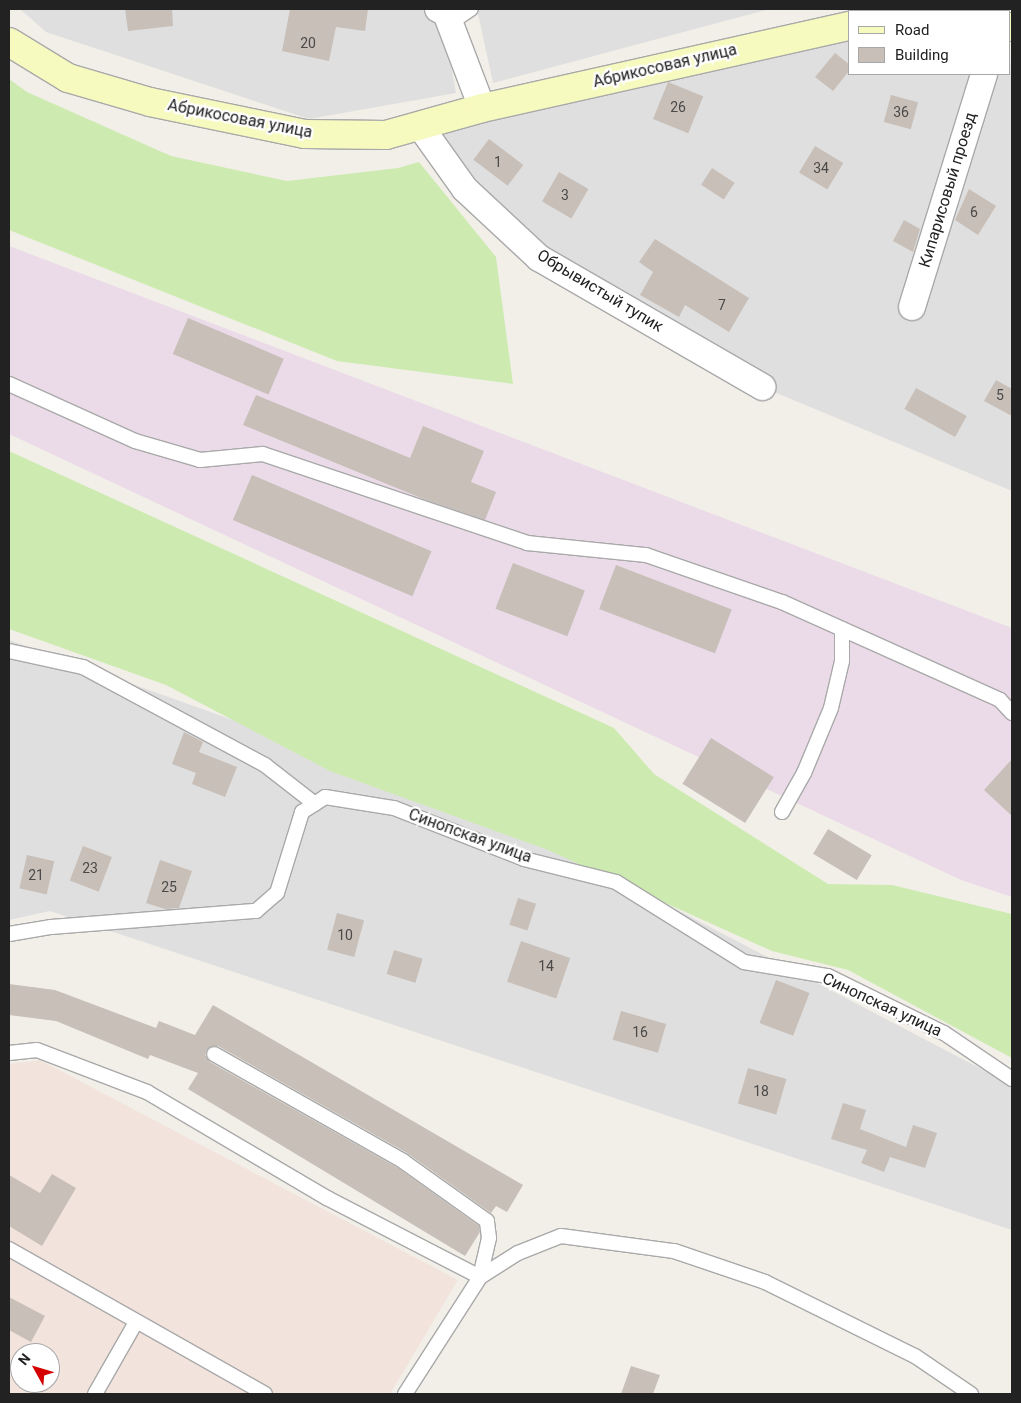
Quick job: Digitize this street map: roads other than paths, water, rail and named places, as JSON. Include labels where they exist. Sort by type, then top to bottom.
[{"type":"main road","name":"Абрикосовая улица","points":[[9,42],[68,78],[150,102],[305,134],[386,135],[482,108],[848,26]]},
{"type":"street","points":[[453,13],[482,108]]},
{"type":"street","name":"Кипарисовый проезд","points":[[912,306],[984,75]]},
{"type":"street","name":"Обрывистый тупик","points":[[420,126],[464,189],[539,258],[762,387]]},
{"type":"lane","points":[[9,384],[135,441],[200,460],[263,454],[527,543],[646,555],[782,602],[1000,700],[1012,713]]},
{"type":"lane","points":[[782,812],[804,773],[831,708],[842,661],[842,629]]},
{"type":"lane","points":[[9,651],[83,667],[265,765],[315,804],[302,812],[277,894],[256,911],[51,927],[9,934]]},
{"type":"lane","name":"Синопская улица","points":[[315,804],[325,797],[394,808],[524,859],[616,882],[744,962],[828,976],[944,1033],[1012,1079]]},
{"type":"lane","points":[[9,1053],[37,1050],[147,1092],[327,1198],[480,1277]]},
{"type":"lane","points":[[214,1054],[403,1161],[487,1221],[488,1238],[480,1277],[406,1394]]},
{"type":"lane","points":[[480,1277],[518,1252],[561,1236],[674,1251],[765,1282],[915,1356],[971,1394]]},
{"type":"lane","points":[[9,1249],[265,1394]]},
{"type":"lane","points":[[95,1394],[136,1322]]}]
